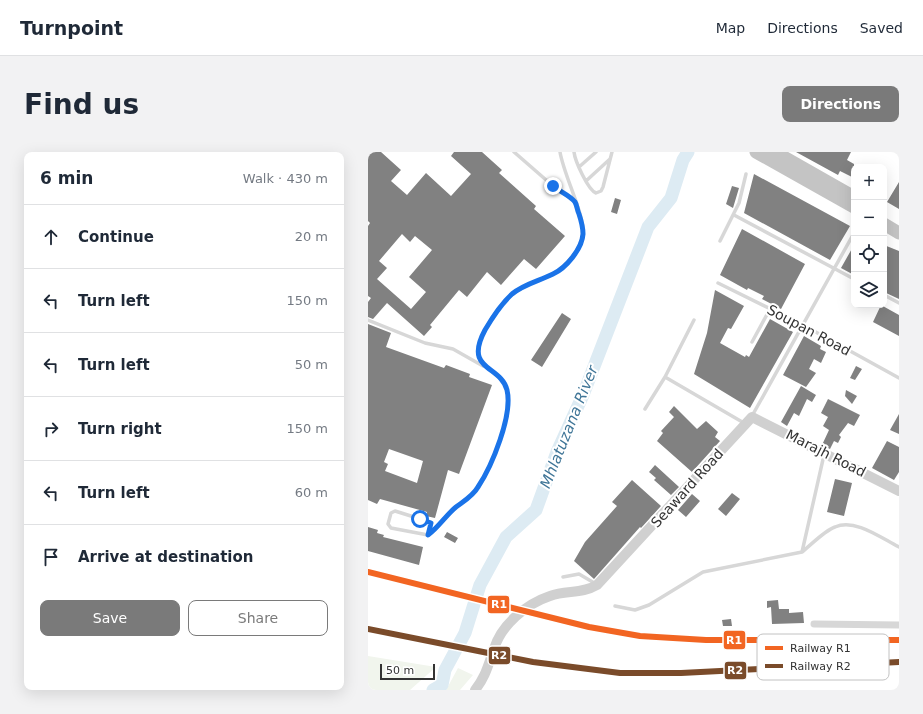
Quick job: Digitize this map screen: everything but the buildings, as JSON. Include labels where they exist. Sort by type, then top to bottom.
[{"type":"highway","points":[[756,152],[777,155],[851,195]]},
{"type":"highway","points":[[777,155],[851,205]]},
{"type":"highway","points":[[887,216],[899,223]]},
{"type":"highway","points":[[887,226],[899,233]]},
{"type":"street","name":"Marajh Road","points":[[749,420],[824,452],[899,491]]},
{"type":"street","name":"Seaward Road","points":[[475,690],[490,665],[498,639],[510,621],[550,596],[582,592],[597,585],[749,420]]},
{"type":"street","points":[[814,624],[899,625]]},
{"type":"lane","points":[[514,152],[553,186],[575,202]]},
{"type":"lane","points":[[484,366],[480,358],[479,341],[503,303],[523,287],[553,274],[561,268],[580,246],[582,228],[575,202],[565,176],[560,152]]},
{"type":"lane","points":[[574,152],[586,181],[593,192],[598,193],[601,191],[612,152]]},
{"type":"lane","points":[[579,167],[596,152]]},
{"type":"lane","points":[[586,181],[611,158]]},
{"type":"lane","points":[[720,241],[734,214],[746,174]]},
{"type":"lane","points":[[734,214],[851,277]]},
{"type":"lane","name":"Seaward Road","points":[[749,420],[852,236]]},
{"type":"lane","name":"Soupan Road","points":[[718,283],[803,325],[899,378]]},
{"type":"lane","points":[[887,297],[899,303]]},
{"type":"lane","points":[[752,342],[770,309]]},
{"type":"lane","points":[[368,320],[425,343],[453,350],[484,366],[502,379],[507,389],[507,412],[496,449],[478,488],[469,498],[453,510],[440,526],[428,535],[391,528],[388,524],[391,513],[396,511],[430,522],[431,526],[428,535]]},
{"type":"lane","points":[[645,409],[665,377],[694,320]]},
{"type":"lane","points":[[665,377],[749,420]]},
{"type":"lane","points":[[802,552],[824,452]]},
{"type":"lane","points":[[615,606],[635,610],[649,605],[703,572],[802,552],[834,527],[846,525],[856,526],[899,547]]},
{"type":"lane","points":[[563,577],[579,574],[597,585]]},
{"type":"shaded area","points":[[368,656],[436,667],[410,690],[368,690]]},
{"type":"shaded area","points":[[458,668],[473,675],[460,690],[446,690]]},
{"type":"waterway","name":"Mhlatuzana River","points":[[433,690],[442,685],[445,670],[465,633],[480,585],[506,537],[536,510],[557,452],[583,395],[648,227],[671,198],[683,160],[688,152]]},
{"type":"railway","points":[[368,572],[589,627],[640,636],[706,640],[757,640]]},
{"type":"railway","points":[[889,640],[899,640]]},
{"type":"rail line","name":"R1","points":[[368,572],[589,627],[640,636],[706,640],[757,640]]},
{"type":"rail line","name":"R2","points":[[368,629],[533,662],[620,673],[681,673],[757,669]]},
{"type":"rail line","name":"R1","points":[[889,640],[899,640]]},
{"type":"rail line","name":"R2","points":[[889,663],[899,662]]},
{"type":"route","points":[[420,519],[431,523],[428,535],[437,529],[453,510],[469,498],[478,488],[488,470],[496,449],[503,428],[508,401],[507,389],[502,379],[484,366],[480,358],[478,348],[479,341],[486,329],[503,303],[513,294],[523,287],[553,274],[568,261],[580,246],[583,234],[581,221],[575,202],[553,186]]}]
